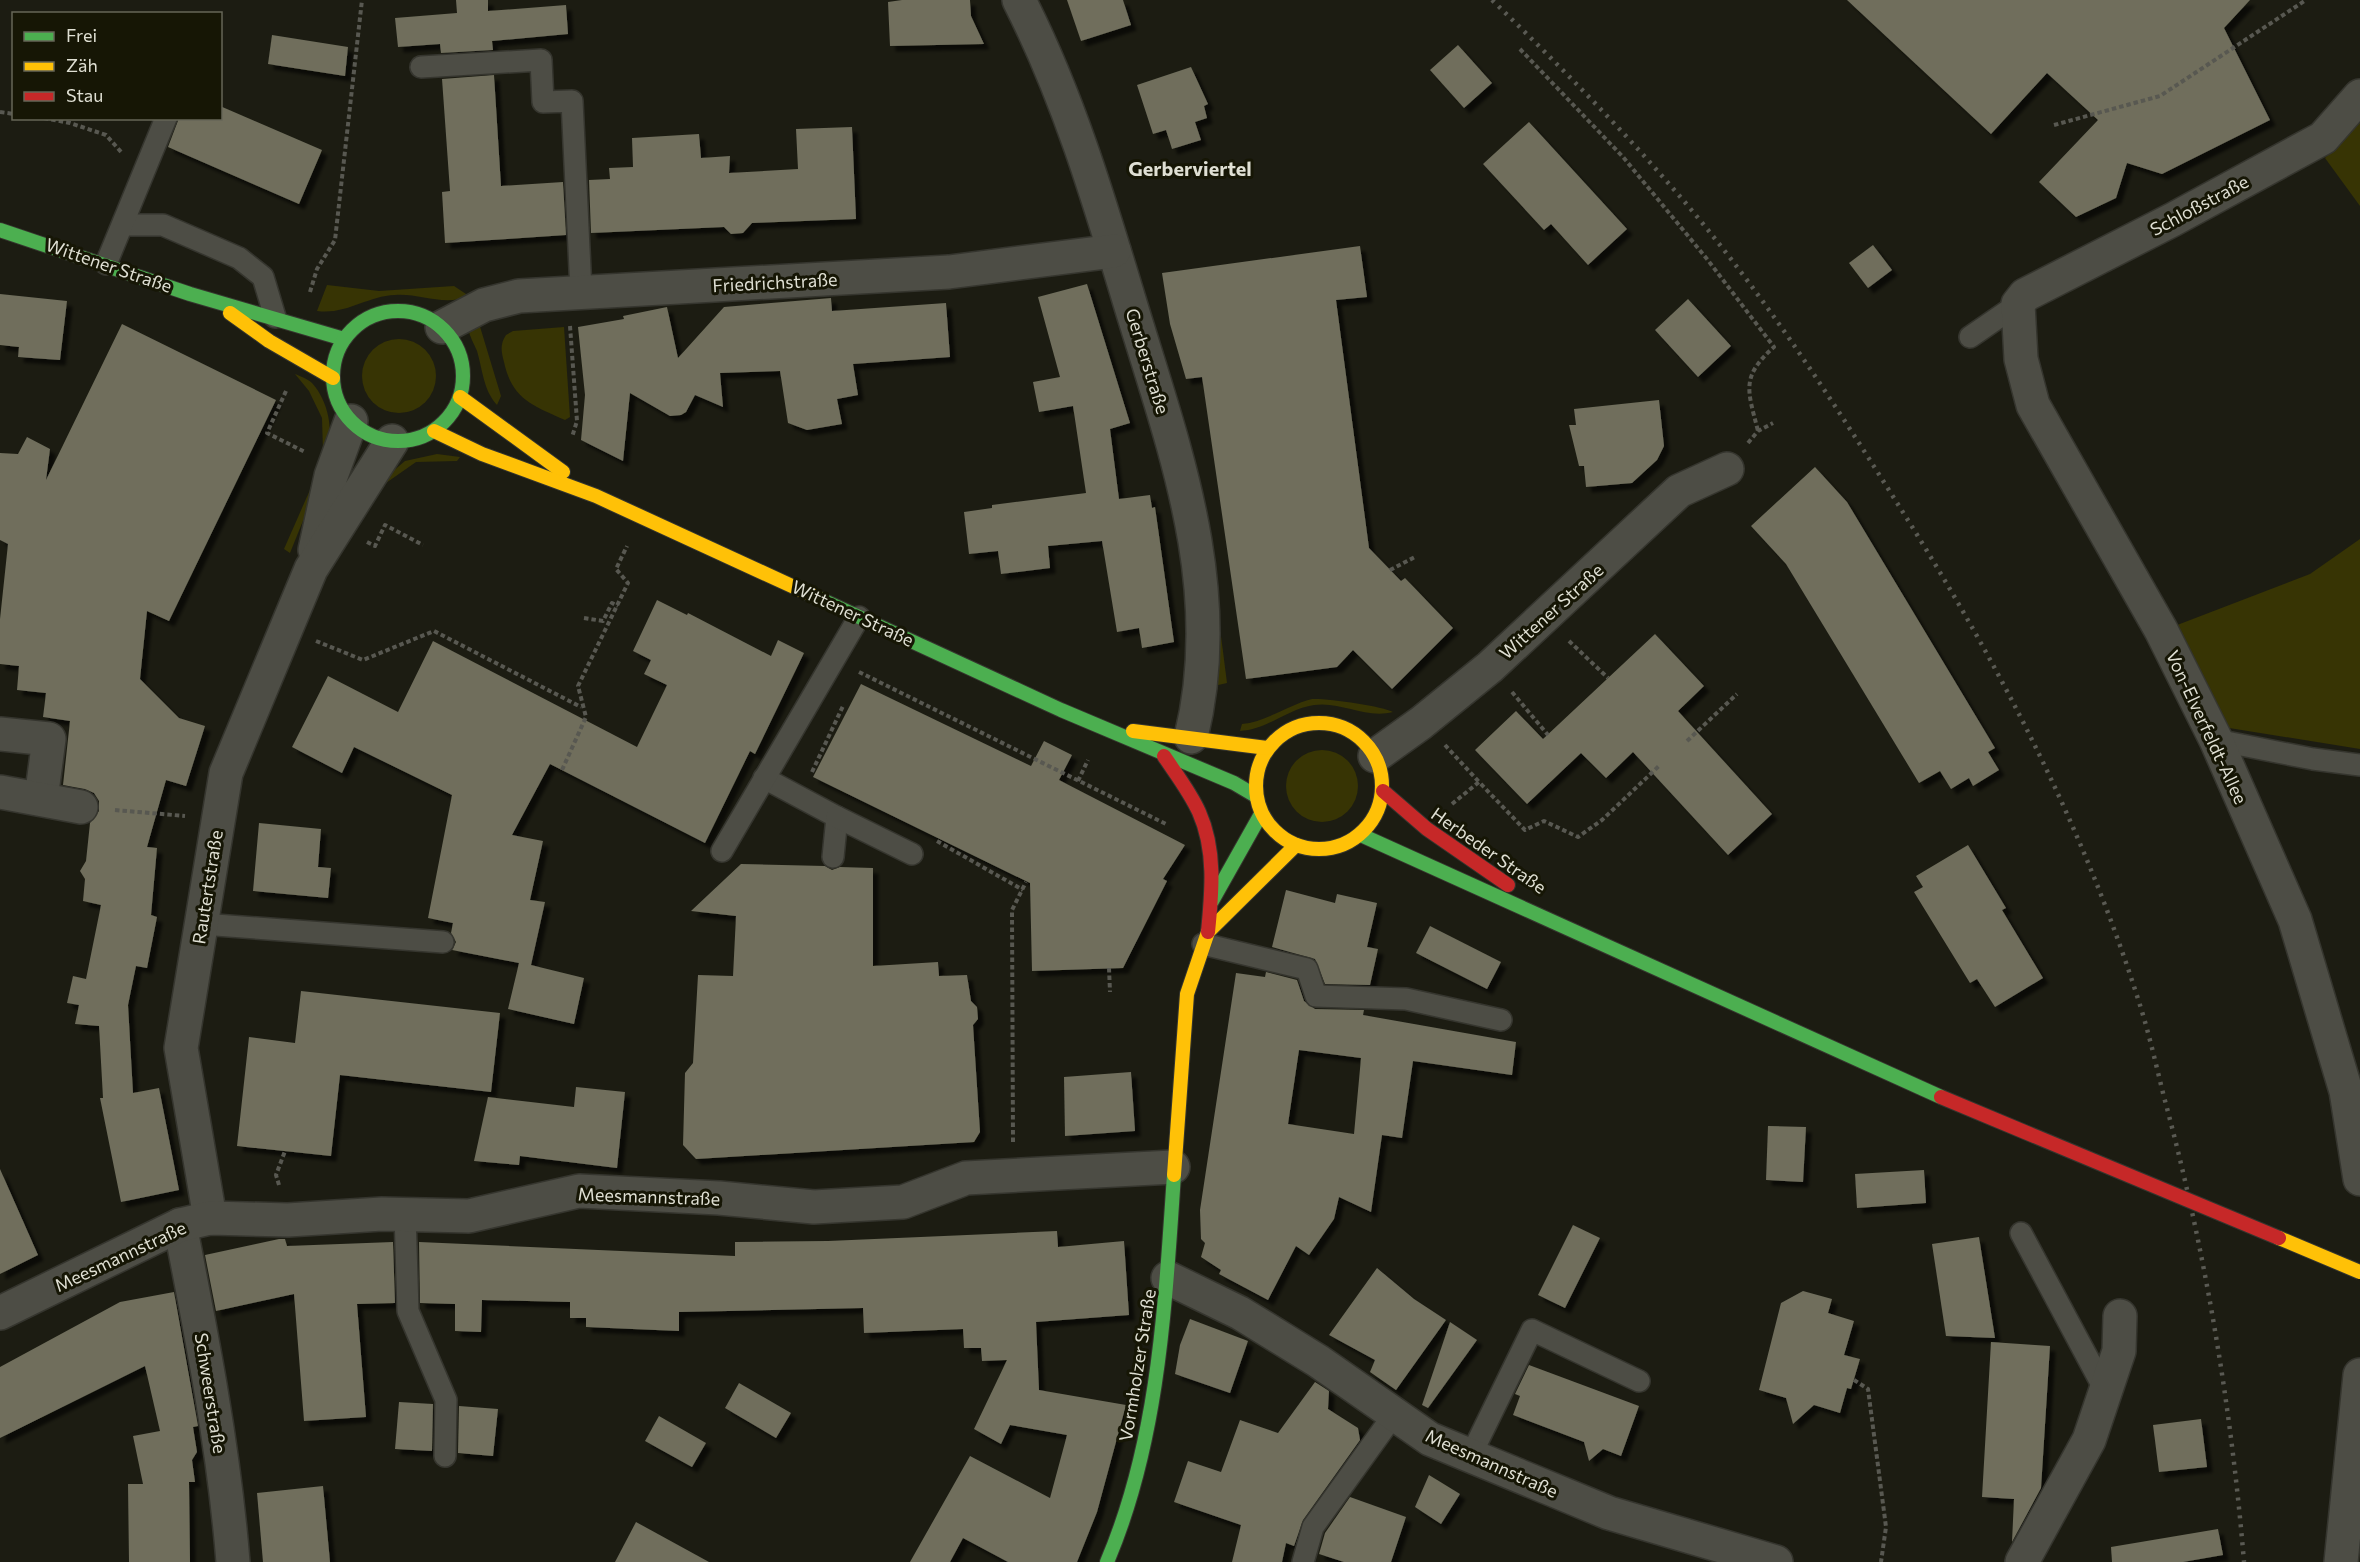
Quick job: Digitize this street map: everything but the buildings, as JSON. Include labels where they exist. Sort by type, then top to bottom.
[{"type":"main road","name":"Wittener Straße","points":[[0,230],[216,303],[275,317],[344,339]]},
{"type":"main road","name":"Wittener Straße","points":[[216,303],[269,341],[333,378]]},
{"type":"main road","points":[[402,310],[423,315],[442,327],[454,342],[462,359],[464,379],[460,397],[450,416],[434,431],[414,439],[392,441],[370,435],[351,421],[338,401],[333,378],[336,357],[344,339],[360,322],[380,313],[402,310]]},
{"type":"main road","name":"Wittener Straße","points":[[460,397],[596,496]]},
{"type":"main road","name":"Wittener Straße","points":[[434,431],[482,454],[596,496],[1061,710],[1111,729],[1164,756],[1215,774],[1256,796]]},
{"type":"main road","points":[[1323,722],[1344,727],[1362,739],[1375,756],[1381,773],[1383,791],[1376,815],[1361,835],[1346,844],[1328,850],[1310,850],[1274,832],[1261,814],[1256,796],[1257,767],[1267,748],[1282,733],[1302,724],[1323,722]]},
{"type":"main road","name":"Wittener Straße","points":[[1111,729],[1267,748]]},
{"type":"main road","points":[[1164,756],[1199,811],[1210,842],[1211,903],[1205,938]]},
{"type":"main road","name":"Herbeder Straße","points":[[1383,791],[1426,829],[1579,934]]},
{"type":"main road","points":[[1211,903],[1261,814]]},
{"type":"main road","points":[[1361,835],[1941,1097],[2360,1272]]},
{"type":"main road","points":[[1205,938],[1296,845]]},
{"type":"main road","name":"Vormholzer Straße","points":[[1107,1562],[1122,1527],[1144,1441],[1163,1336],[1173,1167],[1187,994],[1205,938]]},
{"type":"street","name":"Gerberstraße","points":[[1019,0],[1046,53],[1086,161],[1193,521],[1204,611],[1199,704],[1191,737]]},
{"type":"street","name":"Schloßstraße","points":[[2021,300],[2323,138],[2360,96]]},
{"type":"street","name":"Friedrichstraße","points":[[442,327],[484,305],[519,296],[949,272],[1114,251]]},
{"type":"street","name":"Von-Elverfeldt-Allee","points":[[2021,300],[2021,359],[2033,405],[2161,630],[2216,740],[2295,920],[2346,1091],[2360,1179]]},
{"type":"street","name":"Rautertstraße","points":[[311,569],[331,476],[351,421]]},
{"type":"street","name":"Rautertstraße","points":[[195,1221],[181,1048],[226,773],[311,569],[392,441]]},
{"type":"street","name":"Wittener Straße","points":[[1375,756],[1421,723],[1490,667],[1679,491],[1727,469]]},
{"type":"street","points":[[0,734],[49,739],[41,799]]},
{"type":"street","points":[[0,792],[81,807]]},
{"type":"street","name":"Meesmannstraße","points":[[0,1313],[195,1221],[288,1220],[405,1214],[469,1216],[579,1191],[718,1198],[814,1207],[903,1202],[966,1178],[1173,1167]]},
{"type":"street","name":"Schweerstraße","points":[[195,1221],[208,1369],[229,1506],[233,1562]]},
{"type":"street","name":"Meesmannstraße","points":[[1168,1278],[1240,1313],[1318,1361],[1430,1439],[1609,1513],[1776,1562]]},
{"type":"street","points":[[2022,1562],[2089,1440],[2107,1394],[2119,1351],[2120,1316]]},
{"type":"street","points":[[2341,1562],[2360,1375]]},
{"type":"lane","points":[[421,67],[540,60],[543,102],[572,101],[575,292]]},
{"type":"lane","points":[[106,264],[165,120]]},
{"type":"lane","points":[[123,225],[162,225],[239,258],[263,277],[275,317]]},
{"type":"lane","points":[[1970,337],[2021,300]]},
{"type":"lane","points":[[722,851],[859,617]]},
{"type":"lane","points":[[2216,740],[2313,759],[2360,765]]},
{"type":"lane","points":[[764,778],[912,854]]},
{"type":"lane","points":[[833,857],[837,817]]},
{"type":"lane","points":[[202,924],[443,942]]},
{"type":"lane","points":[[1205,938],[1307,969],[1316,996],[1406,999],[1501,1020]]},
{"type":"lane","points":[[405,1214],[408,1311],[446,1400],[445,1456]]},
{"type":"lane","points":[[2021,1233],[2107,1394]]},
{"type":"lane","points":[[1470,1457],[1532,1330],[1639,1381]]},
{"type":"lane","points":[[1303,1562],[1313,1527],[1395,1413]]},
{"type":"path","points":[[317,269],[335,240],[362,0]]},
{"type":"path","points":[[2054,125],[2160,96],[2306,0]]},
{"type":"path","points":[[1520,49],[1623,157],[1707,259],[1774,347],[1757,362],[1749,378],[1751,402],[1758,431]]},
{"type":"path","points":[[54,120],[106,135],[126,158]]},
{"type":"path","points":[[571,440],[577,421],[575,292]]},
{"type":"path","points":[[287,390],[267,433],[307,453]]},
{"type":"path","points":[[562,770],[586,717],[581,707],[578,686],[628,583],[616,569],[641,516]]},
{"type":"path","points":[[375,546],[385,525],[423,545]]},
{"type":"path","points":[[1390,570],[1415,557]]},
{"type":"path","points":[[584,618],[603,621],[612,603],[618,606]]},
{"type":"path","points":[[285,628],[363,660],[434,631],[581,707]]},
{"type":"path","points":[[1591,662],[1608,678]]},
{"type":"path","points":[[1490,667],[1548,735]]},
{"type":"path","points":[[854,683],[859,672],[1174,828]]},
{"type":"path","points":[[1687,741],[1737,694]]},
{"type":"path","points":[[809,778],[844,704]]},
{"type":"path","points":[[1441,744],[1447,746],[1525,830],[1544,821],[1578,837],[1602,820],[1660,765]]},
{"type":"path","points":[[1078,781],[1081,773]]},
{"type":"path","points":[[1459,799],[1479,782]]},
{"type":"path","points":[[81,807],[218,819]]},
{"type":"path","points":[[933,839],[1023,890]]},
{"type":"path","points":[[1014,1176],[1012,910],[1026,882]]},
{"type":"path","points":[[1109,969],[1110,992]]},
{"type":"path","points":[[1854,1380],[1868,1389],[1886,1527],[1881,1562]]},
{"type":"shaded area","points":[[2360,119],[2360,206],[2325,158]]},
{"type":"shaded area","points":[[327,285],[379,291],[454,286],[469,296],[441,300],[395,295],[375,298],[328,312],[317,311]]},
{"type":"shaded area","points":[[478,320],[501,396],[497,405],[486,386],[477,351],[468,329]]},
{"type":"shaded area","points":[[564,327],[570,417],[565,420],[533,405],[518,393],[508,374],[502,348],[506,335],[513,331]]},
{"type":"shaded area","points":[[399,339],[413,342],[425,350],[433,362],[436,376],[433,390],[425,402],[413,410],[399,413],[385,410],[373,402],[365,390],[362,376],[365,362],[373,350],[385,342]]},
{"type":"shaded area","points":[[295,374],[312,383],[326,407],[330,426],[327,445],[323,452],[322,418],[309,391]]},
{"type":"shaded area","points":[[437,454],[460,457],[457,461],[416,462],[386,483],[379,483],[405,461]]},
{"type":"shaded area","points":[[319,481],[290,553],[284,549],[313,483]]},
{"type":"shaded area","points":[[2360,539],[2360,749],[2223,727],[2172,627],[2310,574]]},
{"type":"shaded area","points":[[1221,636],[1227,683],[1214,686],[1214,645]]},
{"type":"shaded area","points":[[1312,699],[1354,703],[1393,712],[1383,714],[1334,705],[1314,705],[1304,707],[1259,727],[1240,731],[1242,724],[1260,720]]},
{"type":"shaded area","points":[[1322,750],[1342,756],[1352,766],[1358,786],[1352,806],[1342,816],[1322,822],[1302,816],[1292,806],[1286,786],[1292,766],[1302,756]]},
{"type":"railway","points":[[1492,0],[1587,95],[1677,193],[1738,268],[1794,345],[1899,506],[1970,624],[2004,685],[2065,808],[2117,936],[2139,1002],[2179,1154],[2204,1270],[2224,1386],[2244,1562]]},
{"type":"traffic: fast","points":[[0,230],[190,294],[344,339]]},
{"type":"traffic: fast","points":[[398,311],[423,316],[444,330],[458,351],[463,376],[458,401],[444,422],[423,436],[398,441],[373,436],[352,422],[338,401],[333,376],[338,351],[352,330],[373,316],[398,311]]},
{"type":"traffic: fast","points":[[818,598],[1061,710],[1234,783],[1256,796]]},
{"type":"traffic: fast","points":[[1212,901],[1261,814]]},
{"type":"traffic: fast","points":[[1361,835],[1941,1097]]},
{"type":"traffic: fast","points":[[1107,1562],[1124,1516],[1149,1420],[1163,1322],[1174,1175]]},
{"type":"traffic: slow","points":[[230,313],[269,341],[333,378]]},
{"type":"traffic: slow","points":[[460,397],[563,472]]},
{"type":"traffic: slow","points":[[434,431],[482,454],[596,496],[818,598]]},
{"type":"traffic: slow","points":[[1319,723],[1343,727],[1364,741],[1378,762],[1382,786],[1378,810],[1364,831],[1343,845],[1319,849],[1295,845],[1274,831],[1260,810],[1256,786],[1260,762],[1274,741],[1295,727],[1319,723]]},
{"type":"traffic: slow","points":[[1133,731],[1267,748]]},
{"type":"traffic: slow","points":[[1174,1175],[1187,994],[1208,932],[1296,845]]},
{"type":"traffic: slow","points":[[2279,1238],[2360,1272]]},
{"type":"traffic: jam","points":[[1164,756],[1183,783],[1199,812],[1208,841],[1211,871],[1208,932]]},
{"type":"traffic: jam","points":[[1383,791],[1427,829],[1508,885]]},
{"type":"traffic: jam","points":[[1941,1097],[2279,1238]]},
{"type":"district","name":"Gerberviertel","points":[[1190,168]]}]
